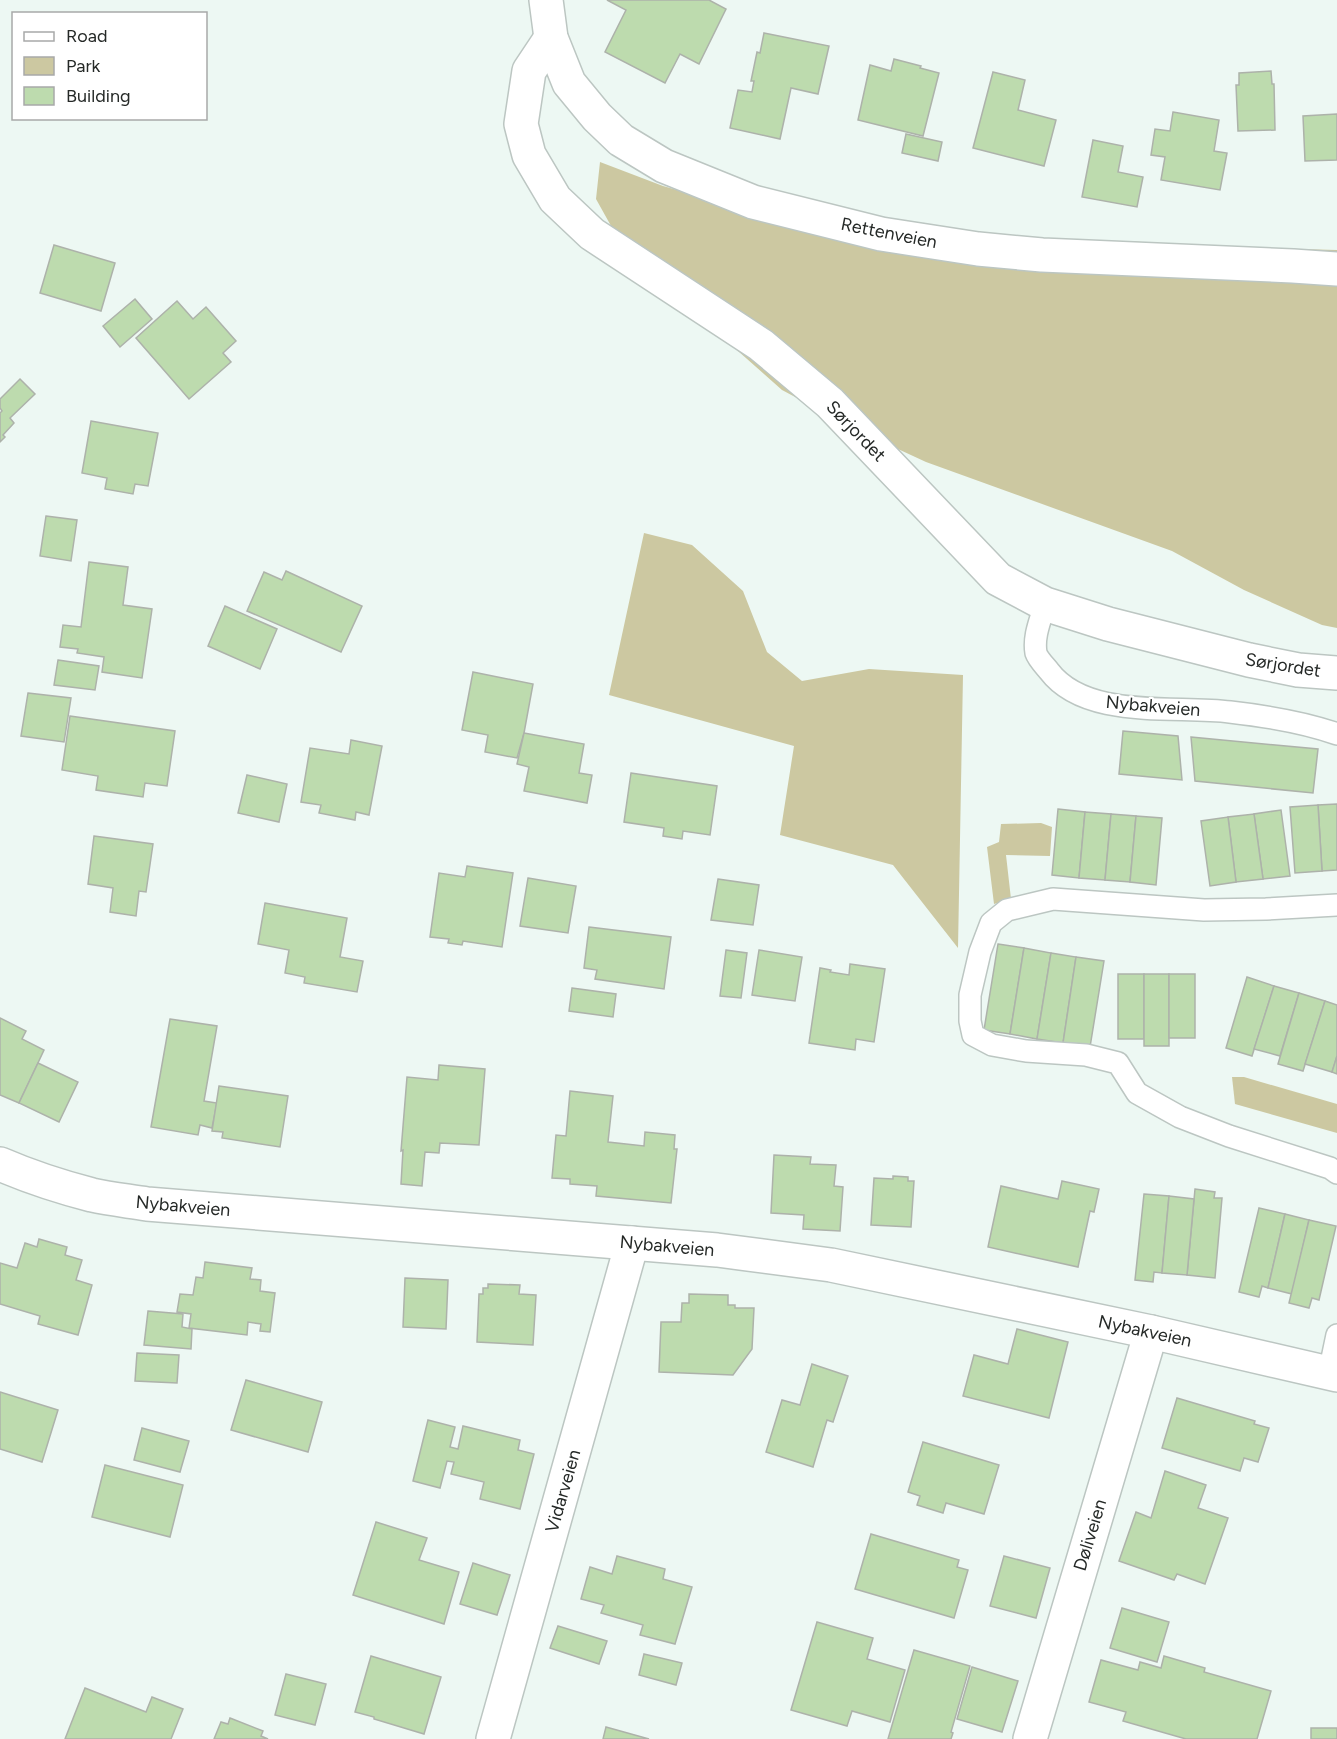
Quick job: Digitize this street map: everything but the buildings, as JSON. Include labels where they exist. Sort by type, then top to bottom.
[{"type":"street","name":"Rettenveien","points":[[546,0],[551,38],[569,83],[597,117],[621,140],[664,166],[753,202],[881,234],[978,249],[1042,255],[1337,269]]},
{"type":"street","name":"Sørjordet","points":[[551,38],[530,71],[521,124],[529,155],[555,199],[592,234],[761,345],[830,403],[998,579],[1045,604],[1108,624],[1249,660],[1298,670],[1337,673]]},
{"type":"street","name":"Nybakveien","points":[[0,1164],[94,1195],[147,1204],[717,1250],[831,1265],[1151,1332],[1333,1374]]},
{"type":"street","name":"Vidarveien","points":[[493,1739],[632,1243]]},
{"type":"street","name":"Døliveien","points":[[1030,1739],[1151,1332]]},
{"type":"lane","name":"Nybakveien","points":[[1045,604],[1036,635],[1036,655],[1054,677],[1079,696],[1115,705],[1229,712],[1319,727],[1337,734]]},
{"type":"lane","points":[[1337,905],[1204,910],[1053,899],[1007,910],[991,923],[980,952],[970,995],[970,1021],[973,1035],[992,1045],[1026,1051],[1086,1055],[1118,1063],[1137,1093],[1180,1117],[1229,1136],[1330,1168],[1337,1173]]},
{"type":"lane","name":"Nybakveien","points":[[1333,1374],[1337,1335]]},
{"type":"green space","points":[[600,162],[663,186],[727,204],[968,247],[1127,241],[1214,247],[1337,250],[1337,628],[1322,625],[1244,590],[1172,551],[926,462],[859,431],[782,390],[625,251],[596,199]]},
{"type":"green space","points":[[644,533],[692,545],[743,591],[767,652],[802,681],[869,669],[963,675],[958,948],[893,865],[780,835],[794,746],[609,695]]},
{"type":"green space","points":[[1041,823],[1052,827],[1050,856],[1006,855],[1011,899],[994,904],[987,847],[999,842],[1001,824]]},
{"type":"green space","points":[[1232,1077],[1244,1077],[1337,1104],[1337,1133],[1235,1104]]}]
